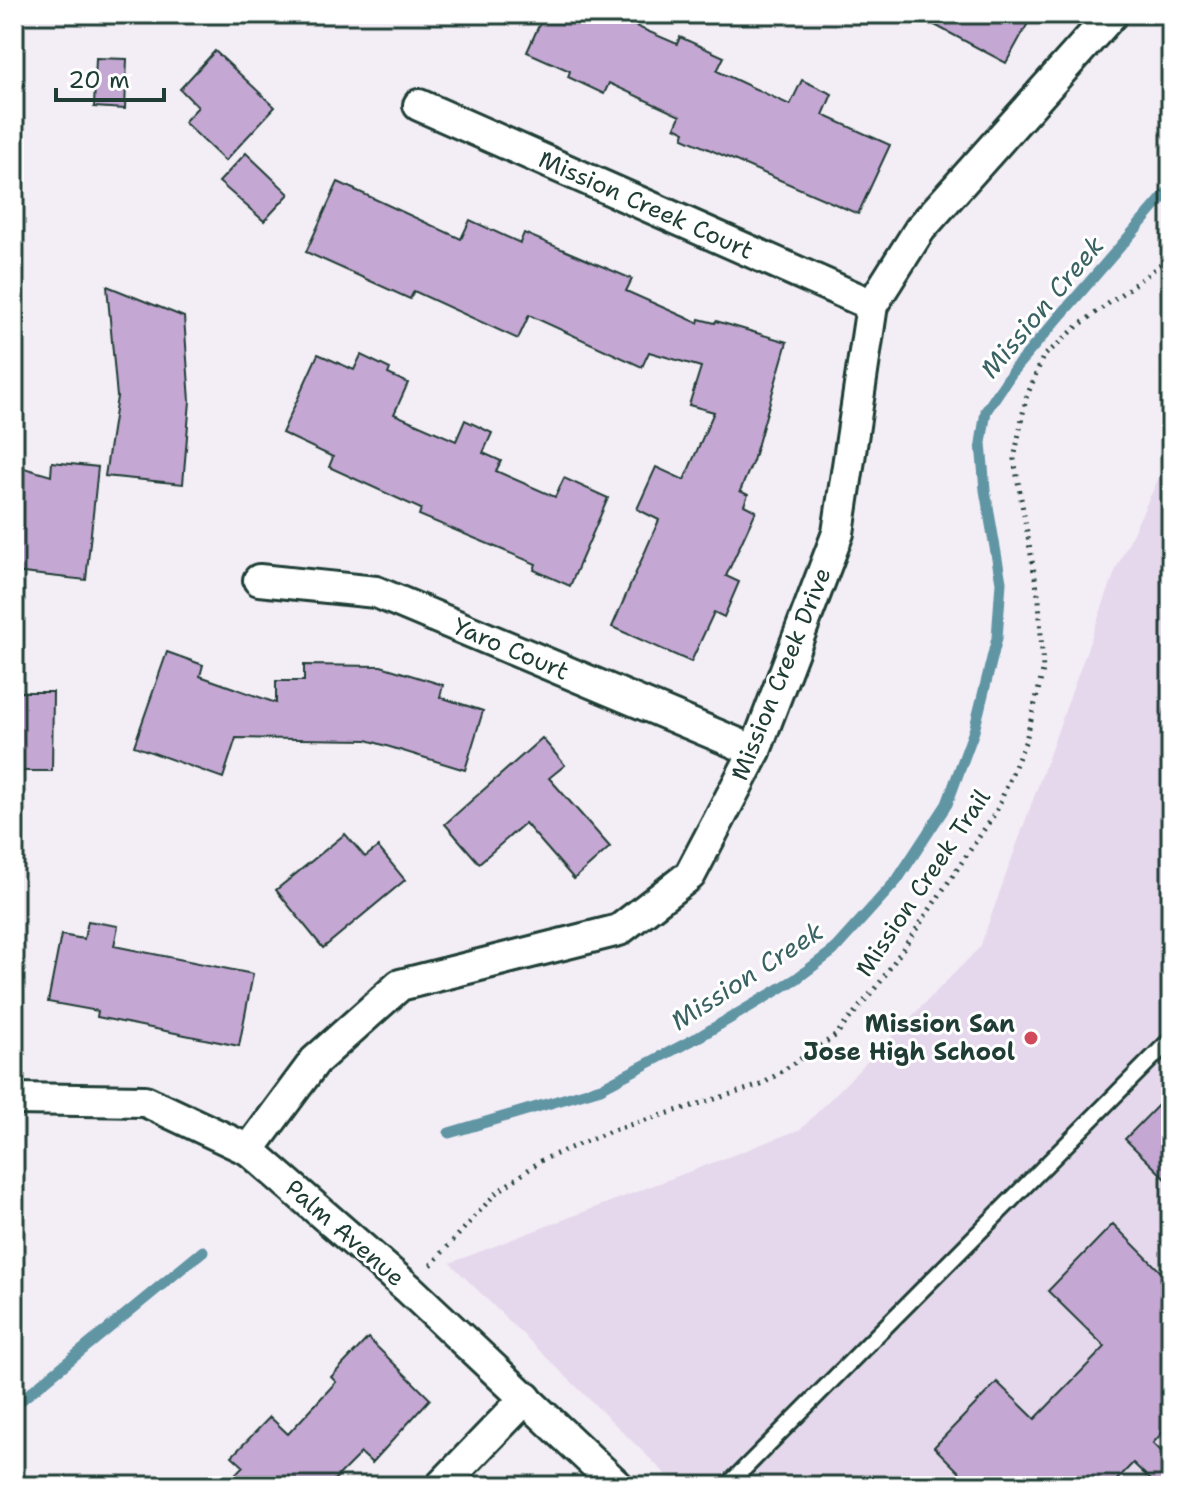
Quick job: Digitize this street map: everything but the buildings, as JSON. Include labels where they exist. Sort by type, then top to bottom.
[{"type":"street","name":"Mission Creek Drive","points":[[249,1150],[315,1061],[400,985],[619,930],[690,875],[755,751],[838,533],[872,305],[920,229],[1112,14]]},
{"type":"street","name":"Mission Creek Court","points":[[419,105],[872,305]]},
{"type":"street","name":"Yaro Court","points":[[259,580],[376,592],[755,751]]},
{"type":"street","name":"Palm Avenue","points":[[14,1099],[145,1101],[249,1150],[409,1289],[618,1486]]},
{"type":"street","points":[[441,1486],[526,1398]]},
{"type":"lane","points":[[727,1486],[1171,1039]]},
{"type":"path","name":"Mission Creek Trail","points":[[409,1289],[496,1193],[542,1160],[613,1130],[761,1085],[835,1036],[881,981],[996,812],[1026,740],[1043,671],[1039,600],[1014,459],[1026,398],[1043,357],[1171,257]]},
{"type":"shaded area","name":"Mission San Jose High School","points":[[1171,452],[1171,1486],[678,1486],[450,1263],[801,1129],[980,947],[1116,569]]},
{"type":"waterway","name":"Mission Creek","points":[[449,1133],[601,1088],[702,1035],[796,979],[833,951],[897,880],[947,804],[974,731],[997,638],[1001,582],[985,490],[981,443],[986,411],[1015,368],[1171,188]]},
{"type":"waterway","name":"Mission Creek","points":[[14,1406],[203,1251]]},
{"type":"place","name":"Mission San Jose High School","points":[[1031,1038]]}]
